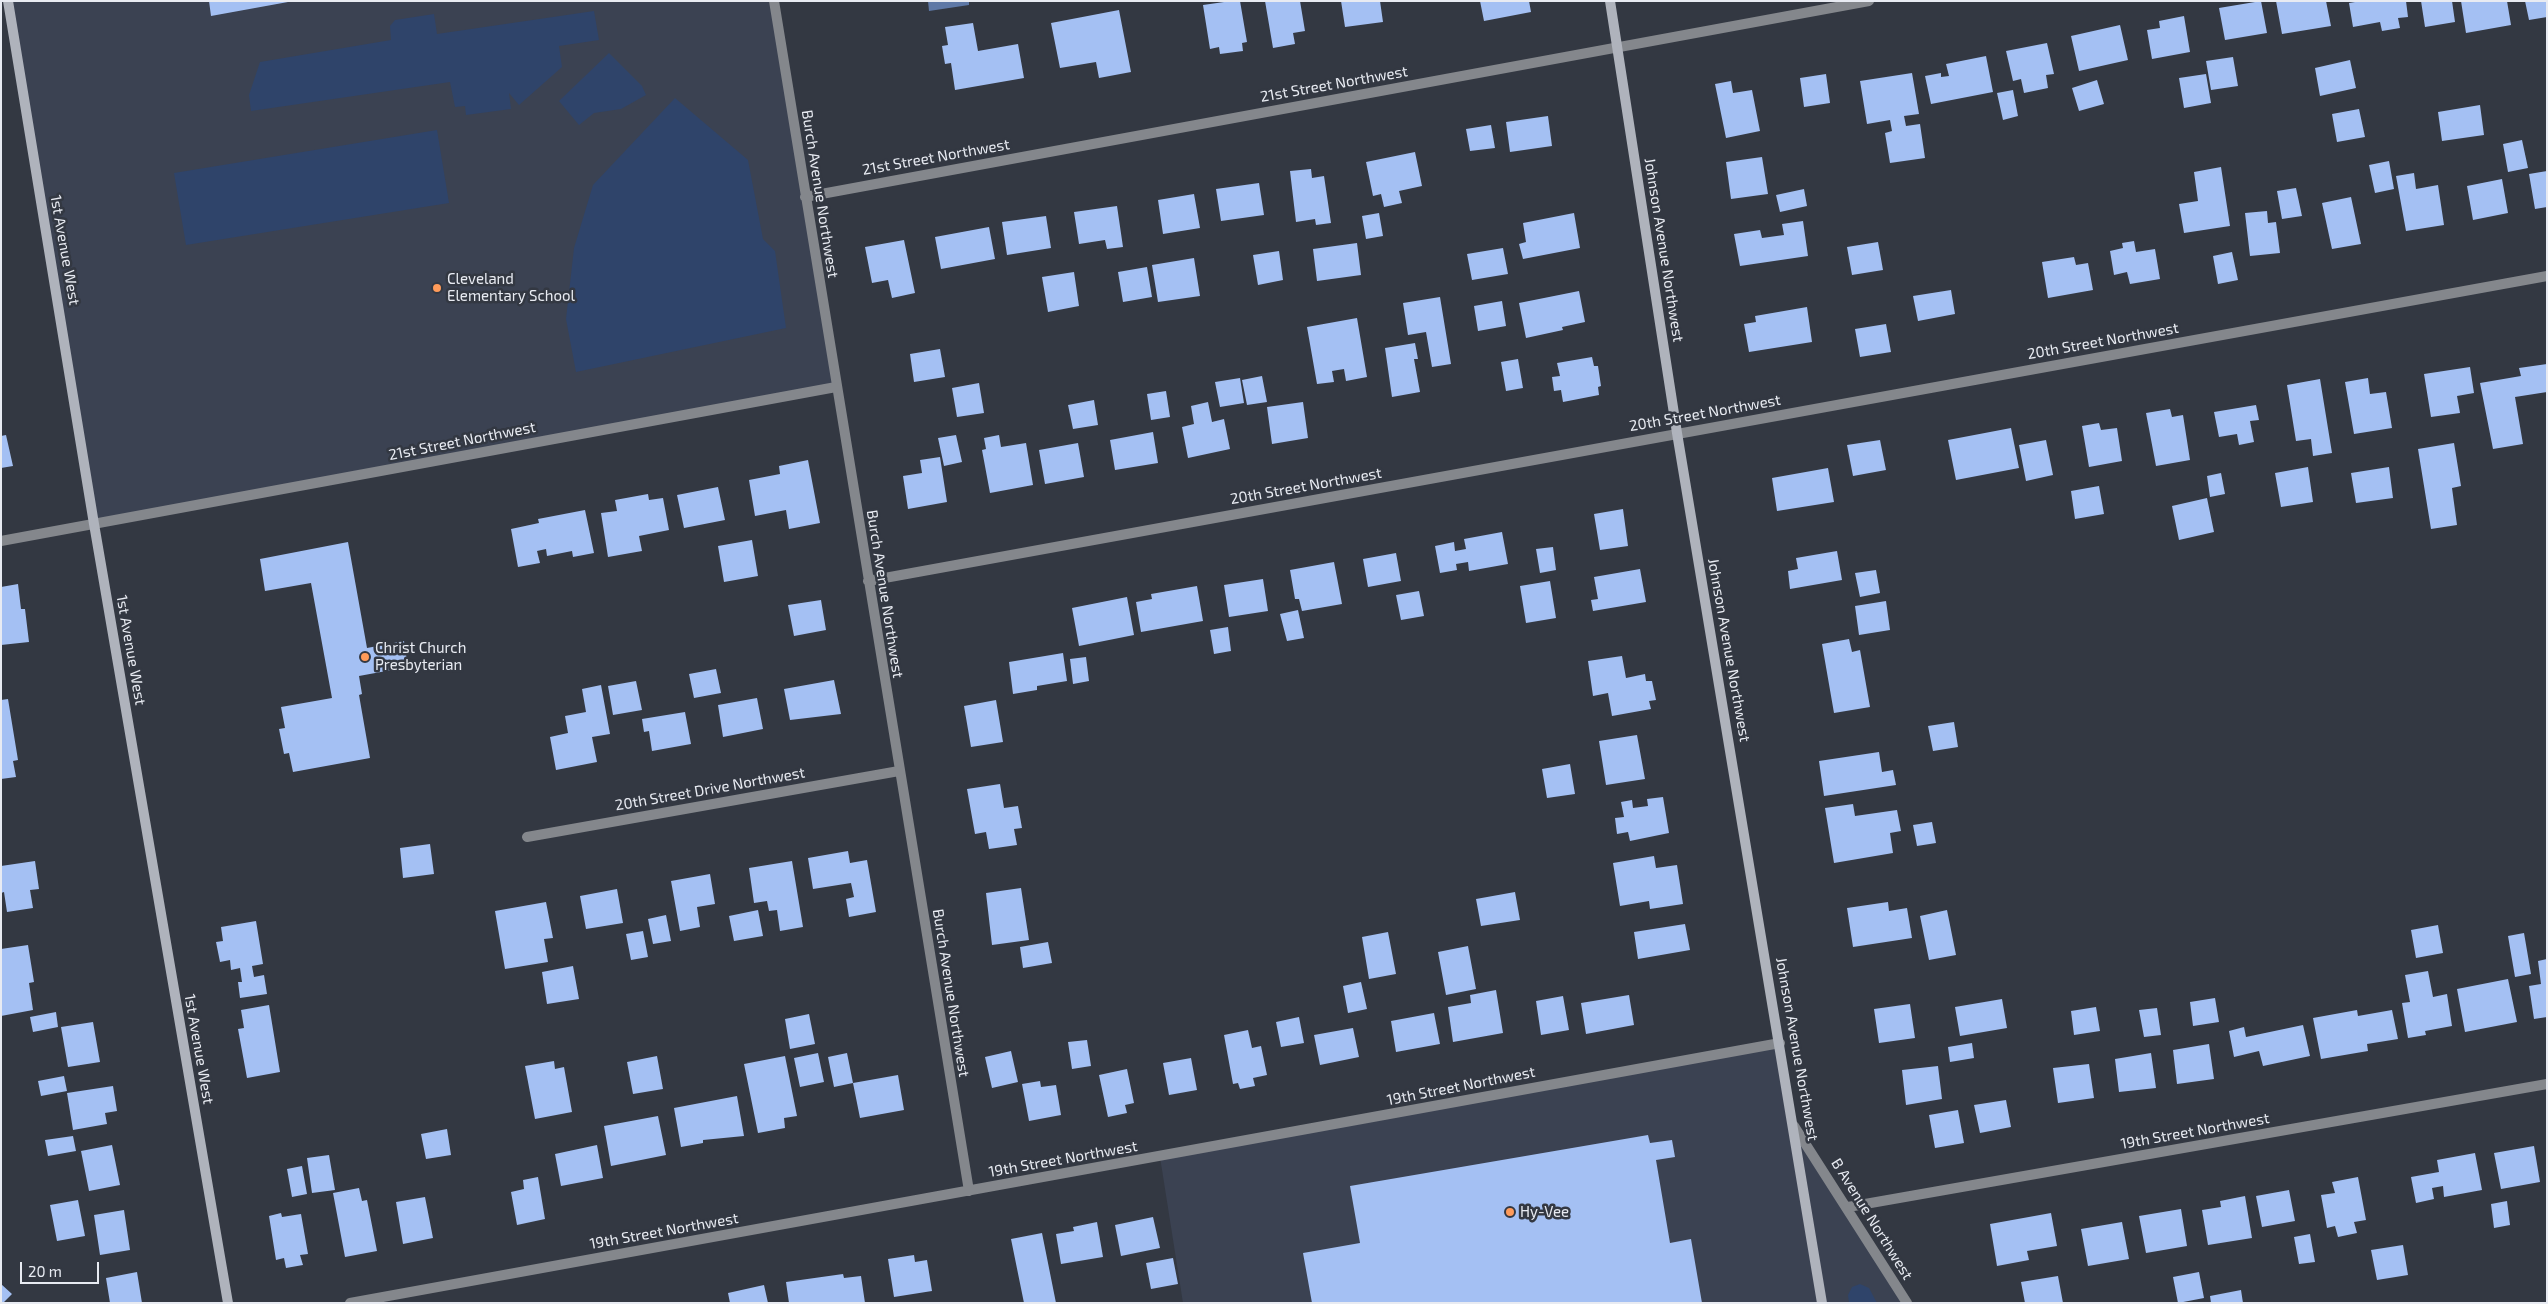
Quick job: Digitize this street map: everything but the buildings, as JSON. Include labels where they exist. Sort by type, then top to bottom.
[{"type":"street","name":"1st Avenue West","points":[[8,1],[94,524],[228,1303]]},
{"type":"street","name":"Burch Avenue Northwest","points":[[774,1],[969,1190]]},
{"type":"street","name":"Johnson Avenue Northwest","points":[[1610,1],[1677,433],[1822,1303]]},
{"type":"street","name":"21st Street Northwest","points":[[805,197],[1869,1]]},
{"type":"street","name":"20th Street Northwest","points":[[868,581],[2547,276]]},
{"type":"street","name":"21st Street Northwest","points":[[1,541],[836,387]]},
{"type":"street","name":"20th Street Drive Northwest","points":[[527,837],[899,771]]},
{"type":"street","name":"19th Street Northwest","points":[[350,1303],[1780,1043]]},
{"type":"street","name":"19th Street Northwest","points":[[1848,1207],[2547,1084]]},
{"type":"street","name":"B Avenue Northwest","points":[[1794,1126],[1848,1207],[1907,1303]]},
{"type":"shaded area","name":"Cleveland Elementary School","points":[[7,1],[774,1],[836,387],[94,524]]},
{"type":"shaded area","points":[[928,1],[969,1],[969,5],[929,11]]},
{"type":"shaded area","points":[[594,11],[599,40],[559,46],[562,67],[519,105],[509,93],[511,109],[466,115],[465,106],[455,107],[450,82],[251,111],[249,95],[260,62],[391,40],[390,26],[395,20],[434,14],[437,34]]},
{"type":"shaded area","points":[[609,53],[642,86],[646,95],[621,109],[594,113],[579,125],[559,101]]},
{"type":"shaded area","points":[[675,98],[748,160],[763,239],[775,251],[786,328],[576,372],[566,319],[574,248],[593,185]]},
{"type":"shaded area","points":[[437,130],[449,203],[186,245],[174,173]]},
{"type":"shaded area","points":[[1780,1043],[1794,1126],[1907,1303],[1183,1303],[1160,1157]]},
{"type":"shaded area","points":[[1860,1284],[1869,1288],[1877,1303],[1849,1303],[1848,1295],[1852,1287]]},
{"type":"place","name":"Cleveland Elementary School","points":[[437,288]]},
{"type":"place","name":"Christ Church Presbyterian","points":[[365,657]]},
{"type":"place","name":"Hy-Vee","points":[[1510,1212]]}]
